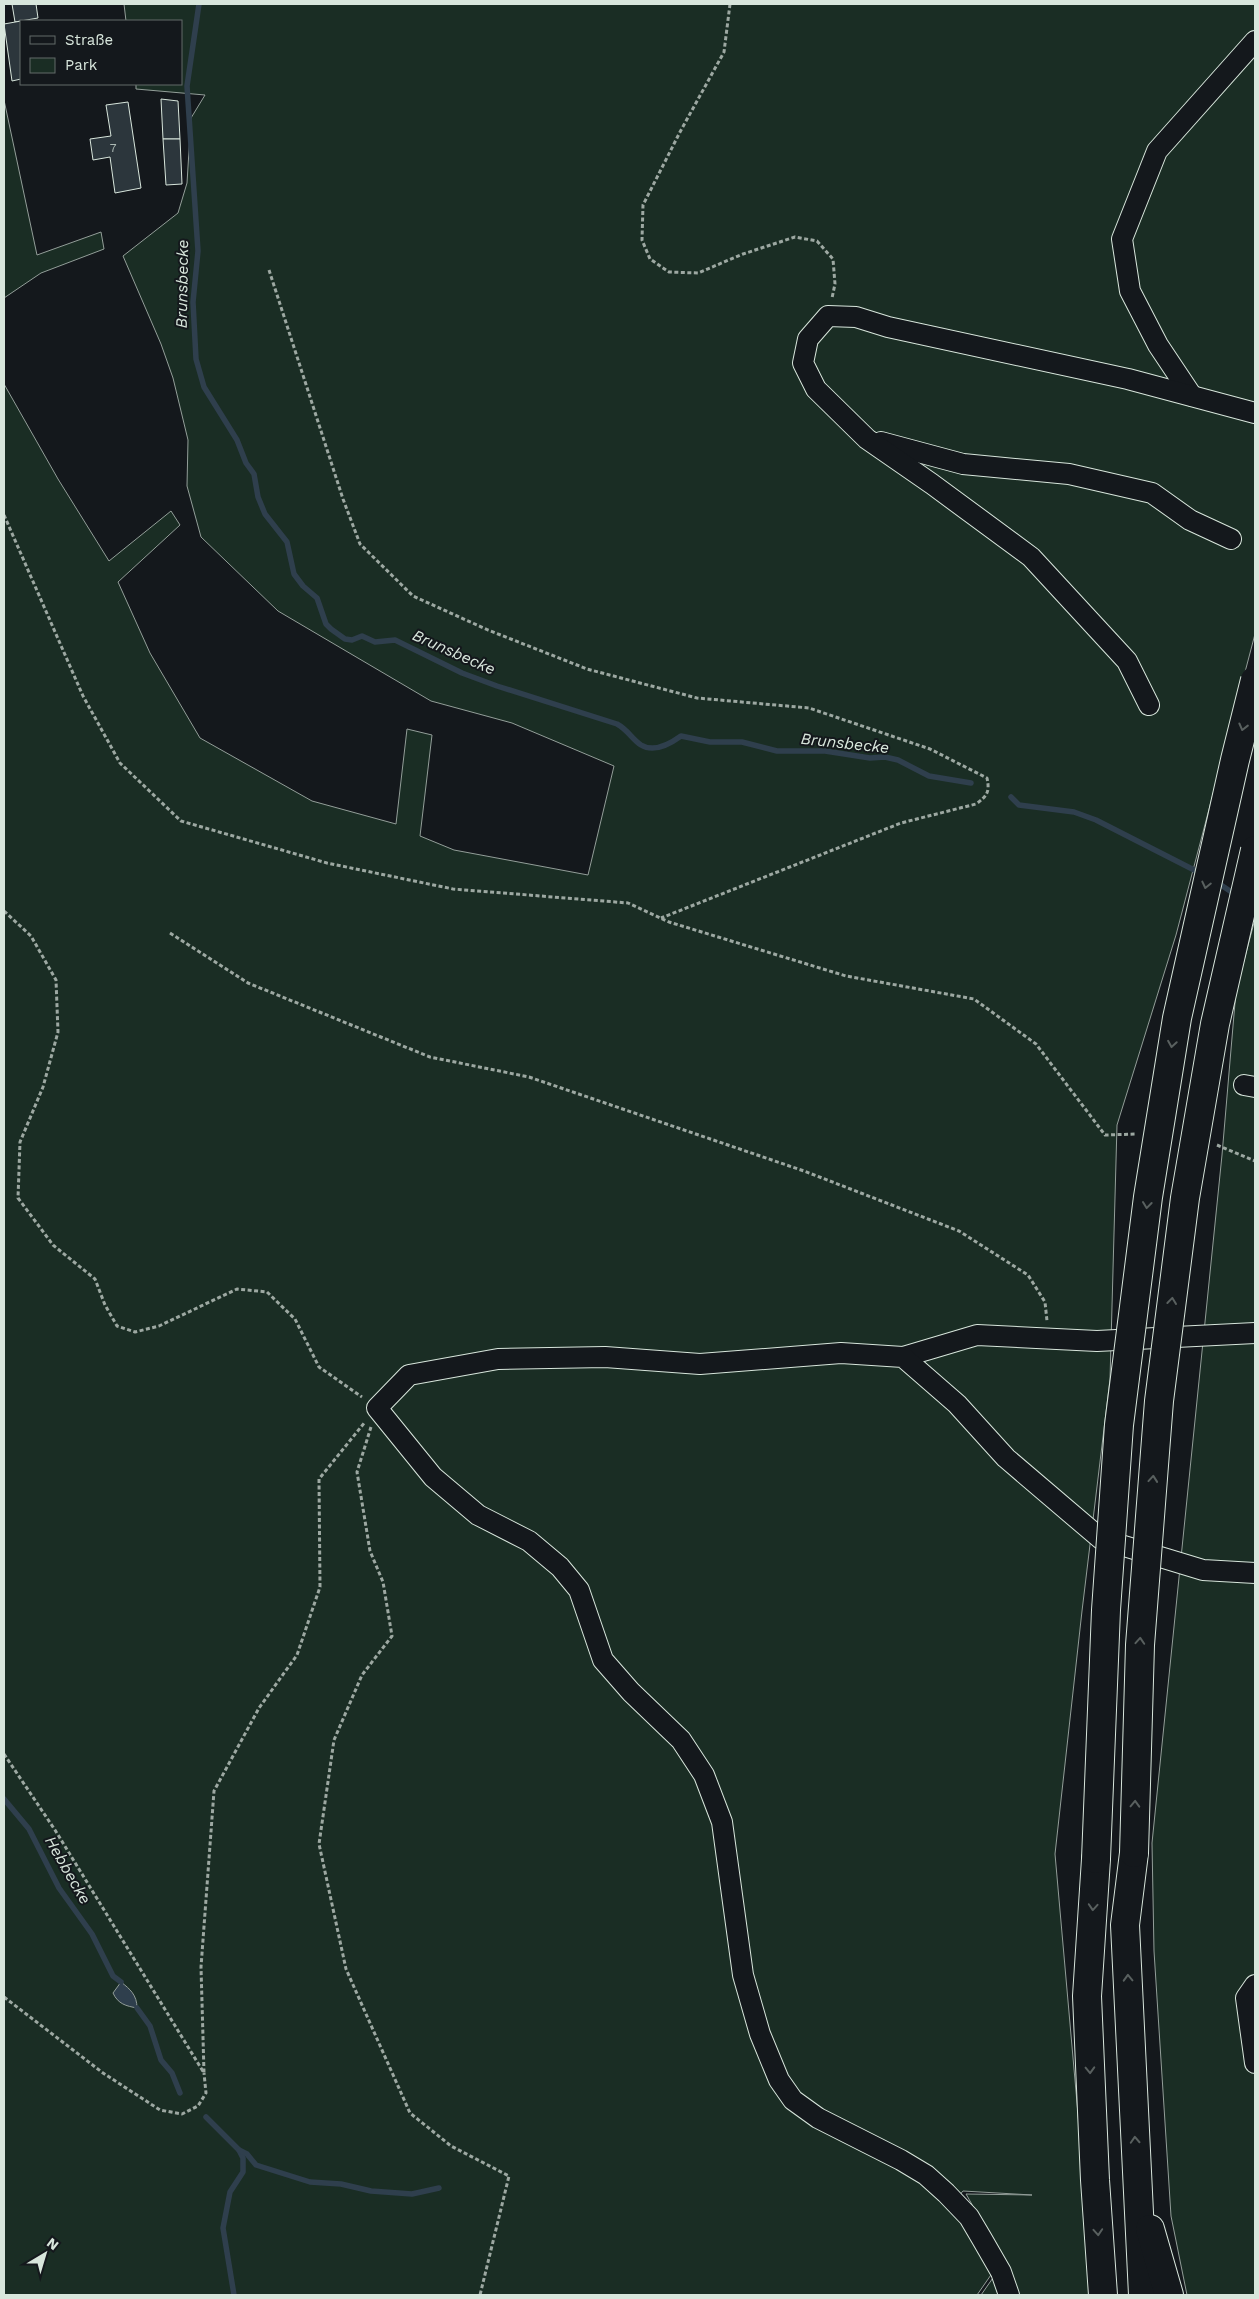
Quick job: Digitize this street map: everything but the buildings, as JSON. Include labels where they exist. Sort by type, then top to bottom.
[{"type":"highway","points":[[1103,2295],[1095,2180],[1087,1996],[1096,1859],[1106,1610],[1119,1425],[1148,1197],[1177,1018],[1232,770],[1255,680]]},
{"type":"highway","points":[[1143,2295],[1125,1925],[1134,1853],[1140,1645],[1159,1401],[1185,1198],[1215,1024],[1255,850]]},
{"type":"highway","points":[[1137,2189],[1169,2295]]},
{"type":"lane","points":[[1192,396],[1158,345],[1130,291],[1122,239],[1157,151],[1255,41]]},
{"type":"lane","points":[[1150,705],[1127,662],[1030,557],[932,484],[867,439],[816,390],[803,363],[808,339],[828,316],[856,317],[888,328],[1128,379],[1255,413]]},
{"type":"lane","points":[[867,439],[963,464],[1069,474],[1152,493],[1190,520],[1231,539]]},
{"type":"lane","points":[[1009,2295],[1001,2272],[982,2238],[969,2217],[946,2193],[926,2175],[818,2118],[793,2100],[778,2080],[760,2034],[743,1975],[722,1822],[704,1775],[681,1740],[602,1660],[579,1590],[560,1567],[528,1542],[478,1515],[433,1476],[377,1408],[409,1375],[498,1358],[605,1357],[700,1364],[841,1352],[903,1357],[977,1335],[1097,1341],[1255,1333]]},
{"type":"lane","points":[[903,1357],[957,1404],[1006,1458],[1101,1539],[1202,1570],[1255,1573]]},
{"type":"lane","points":[[1255,1985],[1246,1998],[1255,2063]]},
{"type":"path","points":[[730,4],[724,52],[643,205],[642,240],[650,259],[669,272],[698,273],[743,254],[795,237],[817,241],[833,259],[834,284],[828,316]]},
{"type":"path","points":[[269,270],[343,500],[360,544],[413,596],[488,630],[587,668],[697,698],[809,708],[930,749],[987,778],[990,789],[986,797],[976,804],[901,824],[661,918]]},
{"type":"path","points":[[4,516],[83,696],[120,763],[181,820],[327,863],[453,889],[628,902],[661,918],[846,976],[974,999],[1036,1044],[1105,1135],[1143,1134]]},
{"type":"path","points":[[4,911],[31,936],[56,980],[58,1032],[43,1087],[20,1142],[18,1198],[53,1245],[96,1279],[105,1305],[117,1326],[135,1332],[159,1326],[237,1289],[267,1292],[295,1319],[319,1367],[377,1408]]},
{"type":"path","points":[[170,933],[248,982],[430,1057],[529,1077],[548,1083],[804,1171],[959,1231],[1028,1276],[1045,1302],[1049,1339]]},
{"type":"path","points":[[1212,1143],[1255,1161]]},
{"type":"path","points":[[4,1997],[103,2073],[160,2110],[182,2114],[198,2106],[206,2093],[201,1967],[214,1791],[259,1708],[297,1655],[320,1587],[319,1479],[377,1408]]},
{"type":"path","points":[[377,1408],[357,1472],[370,1552],[383,1582],[392,1636],[362,1675],[334,1740],[319,1844],[346,1968],[410,2113],[451,2146],[509,2176],[480,2295]]},
{"type":"path","points":[[4,1754],[55,1830],[204,2073]]},
{"type":"green space","points":[[124,4],[1255,4],[1255,634],[1176,935],[1117,1125],[1110,1379],[1055,1854],[1094,2295],[981,2295],[1002,2265],[998,2250],[966,2194],[1032,2195],[963,2191],[950,2206],[993,2272],[977,2295],[4,2295],[4,384],[58,479],[109,561],[171,511],[180,525],[118,582],[150,653],[200,738],[312,801],[396,824],[407,729],[432,735],[420,836],[454,850],[588,875],[614,766],[512,723],[431,701],[278,611],[201,537],[187,486],[188,440],[173,378],[161,344],[123,256],[178,213],[187,183],[191,118],[205,95],[136,89],[136,85],[182,85],[182,20],[126,20]]},
{"type":"green space","points":[[4,100],[37,255],[101,232],[104,249],[41,273],[4,298]]},
{"type":"green space","points":[[1255,919],[1255,2295],[1187,2295],[1171,2216],[1154,1951],[1152,1843],[1222,1155],[1236,991]]},
{"type":"water","points":[[121,1982],[136,1999],[137,2008],[123,2004],[115,1997],[113,1993]]},
{"type":"waterway","name":"Brunsbecke","points":[[199,4],[187,86],[198,251],[193,302],[196,359],[204,387],[237,440],[246,463],[254,474],[258,497],[265,514],[287,542],[294,574],[303,586],[317,598],[326,624],[345,639],[352,640],[362,636],[375,642],[395,640],[462,673],[617,724],[638,743],[646,747],[656,748],[672,742],[681,736],[710,742],[742,742],[777,751],[825,751],[870,758],[885,757],[898,760],[929,776],[971,783]]},
{"type":"waterway","name":"Brunsbecke","points":[[1011,797],[1019,805],[1074,812],[1096,820],[1202,874]]},
{"type":"waterway","name":"Brunsbecke","points":[[1215,881],[1236,895]]},
{"type":"waterway","name":"Hebbecke","points":[[4,1799],[29,1829],[59,1888],[92,1934],[113,1976],[121,1982]]},
{"type":"waterway","name":"Hebbecke","points":[[137,2008],[150,2026],[161,2060],[172,2073],[180,2093]]},
{"type":"waterway","name":"Hebbecke","points":[[206,2117],[239,2150],[243,2158],[243,2172],[230,2192],[223,2228],[234,2295]]},
{"type":"waterway","points":[[239,2150],[247,2154],[256,2165],[310,2182],[341,2184],[371,2191],[412,2194],[439,2188]]}]
